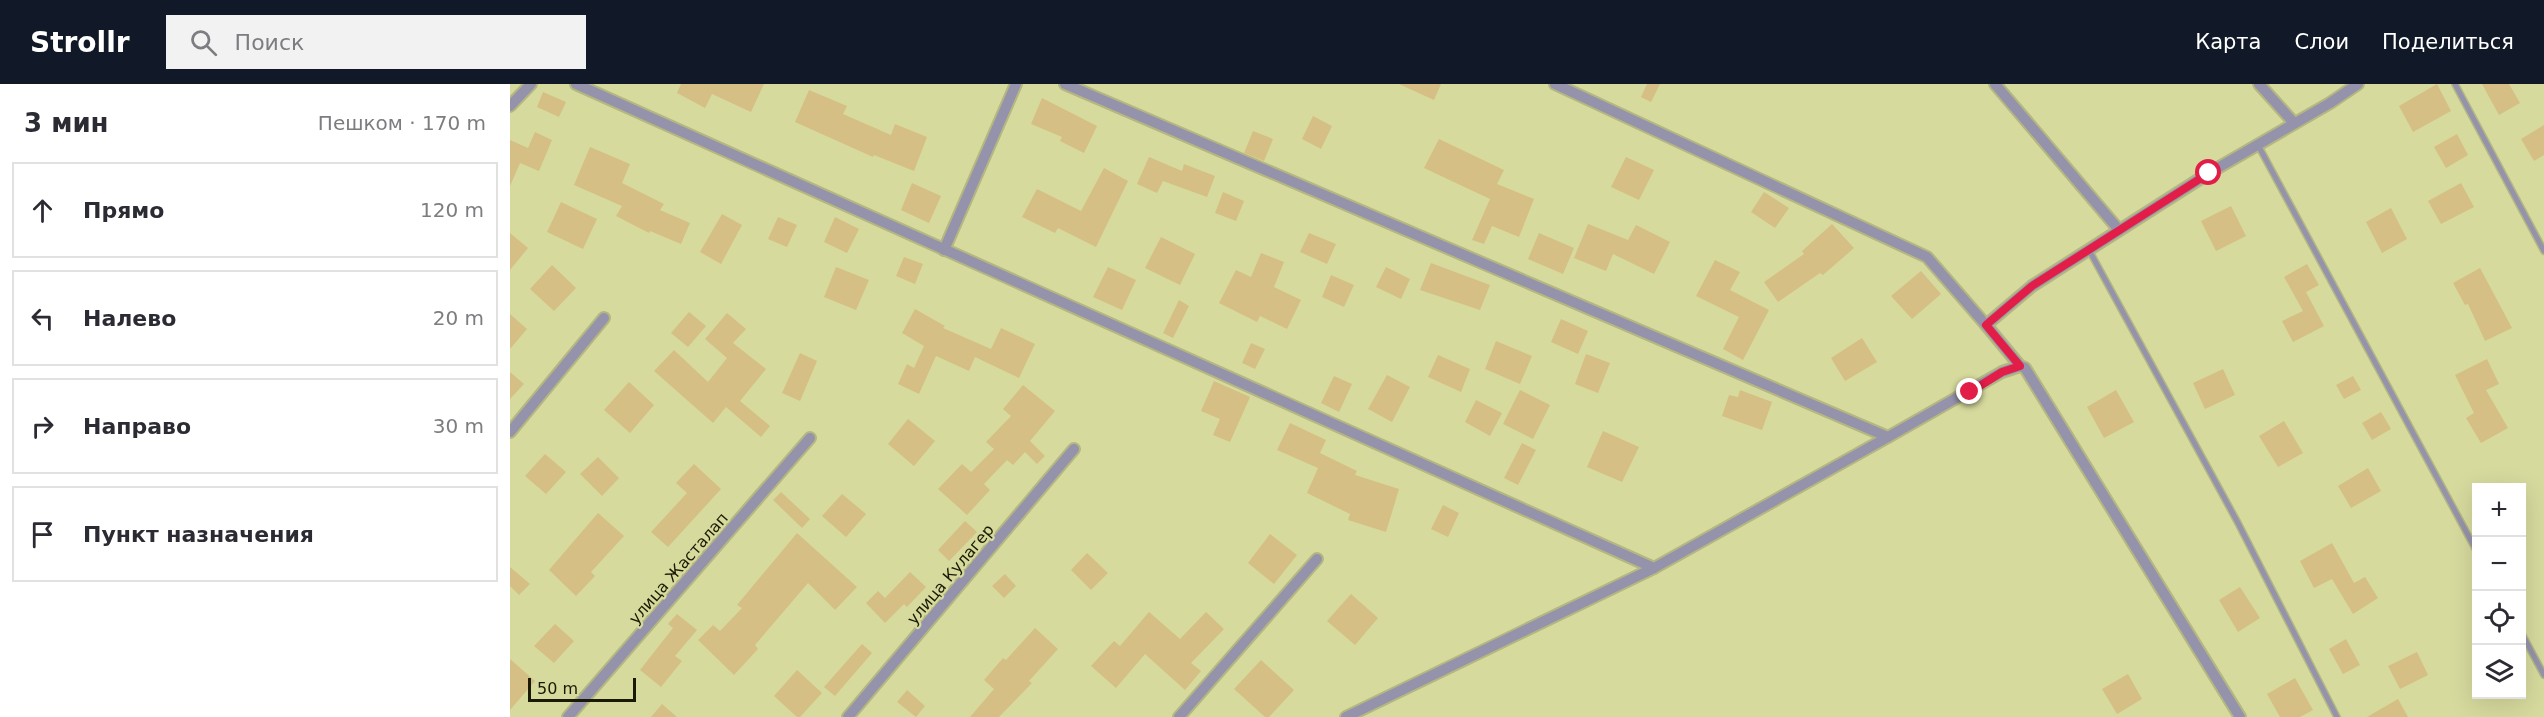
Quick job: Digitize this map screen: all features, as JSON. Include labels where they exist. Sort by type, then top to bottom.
[{"type":"street","points":[[510,106],[531,84]]},
{"type":"street","points":[[576,84],[1654,568]]},
{"type":"street","points":[[944,250],[1016,84]]},
{"type":"street","points":[[1065,84],[1888,436]]},
{"type":"street","points":[[1554,84],[1927,257],[2020,366],[2025,368],[2240,717]]},
{"type":"street","points":[[1995,84],[2120,231]]},
{"type":"street","points":[[2259,84],[2294,123]]},
{"type":"street","points":[[1986,325],[2032,286],[2257,144],[2330,103],[2358,84]]},
{"type":"street","points":[[510,432],[604,318]]},
{"type":"street","points":[[1346,717],[1654,568],[2002,372],[2020,366]]},
{"type":"street","name":"улица Жасталап","points":[[568,717],[810,438]]},
{"type":"street","name":"улица Кулагер","points":[[848,717],[1074,449]]},
{"type":"street","points":[[1179,717],[1317,560]]},
{"type":"lane","points":[[2455,84],[2544,251]]},
{"type":"lane","points":[[2257,144],[2472,543]]},
{"type":"lane","points":[[2089,250],[2238,523],[2337,717]]},
{"type":"lane","points":[[2526,641],[2544,675]]},
{"type":"building","points":[[681,84],[764,84],[751,112],[712,94],[705,108],[677,93]]},
{"type":"building","points":[[1399,84],[1441,84],[1434,100]]},
{"type":"building","points":[[1647,84],[1660,84],[1651,102],[1641,97]]},
{"type":"building","points":[[2437,84],[2451,111],[2413,132],[2399,106]]},
{"type":"building","points":[[2482,84],[2509,84],[2520,103],[2499,115]]},
{"type":"building","points":[[809,90],[847,106],[843,114],[891,135],[895,124],[927,137],[914,171],[874,155],[873,157],[795,122]]},
{"type":"building","points":[[543,92],[566,102],[559,117],[537,107]]},
{"type":"building","points":[[1042,98],[1097,126],[1084,153],[1060,141],[1062,137],[1031,124]]},
{"type":"building","points":[[1313,116],[1332,126],[1321,149],[1302,139]]},
{"type":"building","points":[[2544,125],[2544,155],[2534,161],[2521,139]]},
{"type":"building","points":[[1253,131],[1273,139],[1264,161],[1244,153]]},
{"type":"building","points":[[535,132],[552,140],[539,171],[520,163],[510,186],[510,140],[528,148]]},
{"type":"building","points":[[2457,134],[2468,155],[2446,168],[2434,147]]},
{"type":"building","points":[[1439,139],[1504,170],[1497,184],[1534,199],[1519,237],[1492,226],[1484,244],[1472,240],[1490,199],[1424,168]]},
{"type":"building","points":[[590,147],[630,164],[622,183],[664,204],[660,210],[690,223],[681,244],[650,231],[649,233],[616,216],[622,206],[574,185]]},
{"type":"building","points":[[1149,157],[1182,171],[1184,164],[1215,176],[1207,197],[1163,181],[1157,193],[1137,184]]},
{"type":"building","points":[[1626,157],[1654,170],[1639,200],[1611,187]]},
{"type":"building","points":[[1104,168],[1128,181],[1096,247],[1058,228],[1055,233],[1022,217],[1037,189],[1081,211]]},
{"type":"building","points":[[912,183],[941,196],[929,223],[901,210]]},
{"type":"building","points":[[2461,183],[2474,207],[2441,224],[2428,201]]},
{"type":"building","points":[[1223,192],[1244,201],[1236,221],[1215,213]]},
{"type":"building","points":[[1764,192],[1789,208],[1775,228],[1751,212]]},
{"type":"building","points":[[561,202],[597,219],[583,249],[547,232]]},
{"type":"building","points":[[2231,206],[2246,236],[2216,251],[2201,221]]},
{"type":"building","points":[[2391,208],[2407,239],[2382,253],[2366,222]]},
{"type":"building","points":[[722,214],[742,225],[721,264],[700,252]]},
{"type":"building","points":[[778,217],[797,225],[787,247],[768,239]]},
{"type":"building","points":[[835,217],[859,229],[847,253],[824,242]]},
{"type":"building","points":[[1588,224],[1628,240],[1636,225],[1670,242],[1654,274],[1613,254],[1606,271],[1574,258]]},
{"type":"building","points":[[1832,224],[1854,248],[1823,275],[1820,273],[1778,302],[1764,282],[1804,254],[1802,251]]},
{"type":"building","points":[[510,233],[528,248],[510,270]]},
{"type":"building","points":[[1309,233],[1336,244],[1327,264],[1300,252]]},
{"type":"building","points":[[1539,233],[1574,248],[1563,274],[1528,259]]},
{"type":"building","points":[[1161,237],[1195,254],[1180,285],[1145,268]]},
{"type":"building","points":[[1261,253],[1284,262],[1274,287],[1301,300],[1287,329],[1260,316],[1257,322],[1219,303],[1236,270],[1251,277]]},
{"type":"building","points":[[904,257],[923,264],[915,284],[896,276]]},
{"type":"building","points":[[1715,260],[1740,272],[1730,290],[1769,310],[1743,360],[1723,349],[1739,317],[1696,296]]},
{"type":"building","points":[[1431,263],[1490,285],[1480,310],[1420,290]]},
{"type":"building","points":[[2307,264],[2319,285],[2306,292],[2324,326],[2293,342],[2282,321],[2303,311],[2284,277]]},
{"type":"building","points":[[552,265],[576,288],[554,311],[530,289]]},
{"type":"building","points":[[836,267],[869,280],[856,310],[824,297]]},
{"type":"building","points":[[1108,267],[1136,280],[1122,310],[1093,297]]},
{"type":"building","points":[[1386,267],[1410,279],[1401,299],[1376,287]]},
{"type":"building","points":[[2480,268],[2512,328],[2485,341],[2468,304],[2465,305],[2453,283]]},
{"type":"building","points":[[1921,271],[1941,294],[1912,319],[1891,296]]},
{"type":"building","points":[[1331,275],[1354,285],[1344,307],[1322,297]]},
{"type":"building","points":[[1179,300],[1189,306],[1173,338],[1163,333]]},
{"type":"building","points":[[915,309],[945,326],[943,328],[991,349],[1001,328],[1035,344],[1019,378],[975,357],[969,371],[936,356],[919,394],[898,384],[907,364],[914,368],[924,346],[902,333]]},
{"type":"building","points":[[689,312],[706,326],[688,347],[671,333]]},
{"type":"building","points":[[727,313],[746,329],[733,343],[766,369],[740,401],[770,426],[761,437],[726,407],[713,423],[654,371],[674,350],[708,382],[727,358],[705,339]]},
{"type":"building","points":[[510,314],[527,329],[510,349]]},
{"type":"building","points":[[1561,319],[1588,331],[1578,354],[1551,342]]},
{"type":"building","points":[[1862,338],[1877,362],[1845,381],[1831,358]]},
{"type":"building","points":[[1496,341],[1532,356],[1520,384],[1485,369]]},
{"type":"building","points":[[1251,343],[1265,349],[1255,369],[1242,363]]},
{"type":"building","points":[[800,353],[817,361],[800,401],[782,393]]},
{"type":"building","points":[[1586,354],[1610,363],[1598,393],[1575,384]]},
{"type":"building","points":[[1438,355],[1470,369],[1461,392],[1428,377]]},
{"type":"building","points":[[2487,359],[2499,384],[2486,390],[2508,428],[2481,443],[2466,418],[2474,413],[2455,375]]},
{"type":"building","points":[[2223,369],[2235,395],[2205,409],[2193,383]]},
{"type":"building","points":[[510,372],[524,384],[510,399]]},
{"type":"building","points":[[1387,375],[1410,387],[1392,422],[1368,409]]},
{"type":"building","points":[[1334,376],[1352,384],[1339,412],[1321,403]]},
{"type":"building","points":[[2353,376],[2361,390],[2344,399],[2336,385]]},
{"type":"building","points":[[1214,381],[1250,397],[1230,442],[1213,435],[1220,419],[1201,411]]},
{"type":"building","points":[[629,382],[654,405],[630,433],[604,410]]},
{"type":"building","points":[[1023,385],[1055,411],[1030,441],[1045,456],[1037,464],[1025,452],[1013,465],[1007,460],[984,484],[990,490],[967,515],[938,489],[962,464],[971,472],[994,449],[986,442],[1011,416],[1003,409]]},
{"type":"building","points":[[1520,390],[1550,405],[1533,439],[1503,424]]},
{"type":"building","points":[[1740,390],[1772,402],[1762,430],[1722,416],[1729,395],[1738,397]]},
{"type":"building","points":[[2116,390],[2134,422],[2104,438],[2087,407]]},
{"type":"building","points":[[1476,400],[1502,413],[1490,436],[1465,422]]},
{"type":"building","points":[[2381,412],[2391,429],[2372,440],[2362,423]]},
{"type":"building","points":[[908,419],[935,441],[914,466],[888,444]]},
{"type":"building","points":[[2284,421],[2303,453],[2278,467],[2259,436]]},
{"type":"building","points":[[1290,423],[1326,440],[1320,453],[1357,471],[1355,475],[1399,489],[1386,532],[1348,520],[1350,514],[1307,493],[1318,468],[1277,450]]},
{"type":"building","points":[[1603,431],[1639,447],[1622,482],[1587,467]]},
{"type":"building","points":[[1522,443],[1536,450],[1518,485],[1504,478]]},
{"type":"building","points":[[545,454],[566,472],[546,494],[525,476]]},
{"type":"building","points":[[598,457],[619,478],[602,496],[580,474]]},
{"type":"building","points":[[694,464],[721,489],[668,547],[651,532],[687,493],[676,483]]},
{"type":"building","points":[[2368,468],[2381,491],[2351,508],[2338,486]]},
{"type":"building","points":[[781,492],[810,519],[802,528],[773,500]]},
{"type":"building","points":[[842,494],[866,514],[846,537],[822,516]]},
{"type":"building","points":[[1443,505],[1459,513],[1448,537],[1431,529]]},
{"type":"building","points":[[598,513],[624,536],[591,572],[595,576],[576,596],[549,570]]},
{"type":"building","points":[[965,521],[977,532],[949,561],[938,550]]},
{"type":"building","points":[[797,533],[857,587],[835,610],[808,583],[755,645],[758,649],[734,675],[698,640],[713,625],[720,631],[742,608],[737,605]]},
{"type":"building","points":[[1270,534],[1297,555],[1274,584],[1248,563]]},
{"type":"building","points":[[2332,543],[2354,583],[2365,577],[2378,598],[2353,614],[2332,579],[2314,588],[2300,561]]},
{"type":"building","points":[[1087,553],[1108,573],[1091,590],[1071,570]]},
{"type":"building","points":[[510,567],[530,584],[519,595],[510,586]]},
{"type":"building","points":[[910,572],[926,587],[907,607],[904,604],[885,623],[866,603],[878,591],[885,598]]},
{"type":"building","points":[[1005,574],[1016,586],[1004,598],[992,586]]},
{"type":"building","points":[[2240,587],[2260,618],[2238,632],[2219,600]]},
{"type":"building","points":[[1351,594],[1378,618],[1355,645],[1327,621]]},
{"type":"building","points":[[1149,612],[1180,639],[1206,612],[1224,629],[1191,663],[1201,671],[1185,690],[1145,654],[1116,688],[1091,666],[1114,641],[1120,646]]},
{"type":"building","points":[[677,614],[697,630],[675,656],[682,661],[661,687],[640,670],[673,628],[668,624]]},
{"type":"building","points":[[555,624],[574,641],[554,663],[534,646]]},
{"type":"building","points":[[1035,628],[1058,649],[1029,681],[1032,683],[999,717],[970,717],[994,689],[984,680],[1003,658],[1006,660]]},
{"type":"building","points":[[2346,639],[2360,665],[2343,674],[2329,649]]},
{"type":"building","points":[[862,644],[872,653],[835,696],[824,687]]},
{"type":"building","points":[[2417,652],[2428,675],[2400,689],[2388,666]]},
{"type":"building","points":[[510,659],[535,681],[510,710]]},
{"type":"building","points":[[1261,660],[1294,690],[1269,717],[1265,717],[1234,689]]},
{"type":"building","points":[[797,670],[822,693],[800,717],[797,717],[774,696]]},
{"type":"building","points":[[2128,674],[2142,699],[2117,714],[2102,689]]},
{"type":"building","points":[[2295,678],[2313,710],[2300,717],[2280,717],[2267,694]]},
{"type":"building","points":[[907,690],[925,706],[916,717],[897,702]]},
{"type":"building","points":[[2398,699],[2408,717],[2367,717]]},
{"type":"building","points":[[662,704],[677,717],[651,717]]},
{"type":"route","points":[[1970,392],[2002,372],[2020,366],[1986,325],[2032,286],[2209,173]]}]
